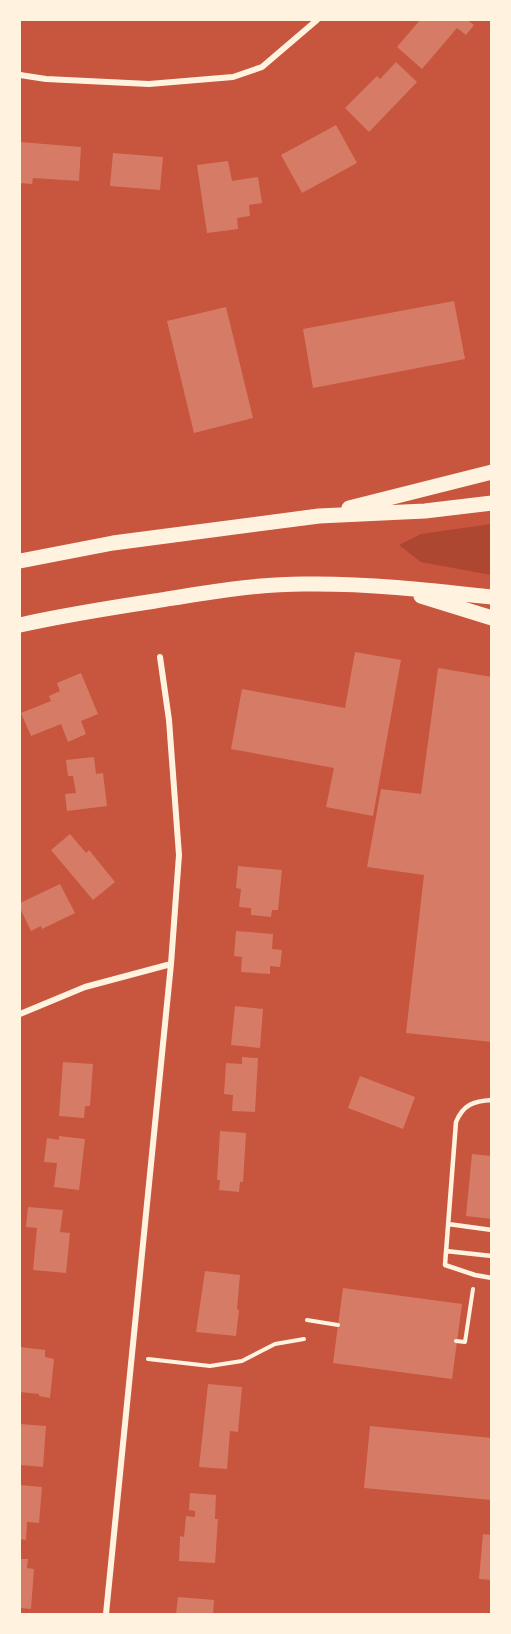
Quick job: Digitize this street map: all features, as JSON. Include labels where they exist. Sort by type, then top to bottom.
[{"type":"main road","points":[[319,516],[492,472]]},
{"type":"main road","points":[[20,561],[113,543],[319,516],[425,511],[492,503]]},
{"type":"main road","points":[[20,625],[52,617],[207,592],[267,586],[305,584],[390,586],[492,597]]},
{"type":"main road","points":[[390,586],[492,618]]},
{"type":"street","points":[[20,75],[46,79],[149,84],[233,77],[262,67],[317,20]]},
{"type":"street","points":[[106,1614],[171,964],[179,855],[169,720],[160,657]]},
{"type":"street","points":[[20,1014],[85,987],[171,964]]},
{"type":"lane","points":[[492,1100],[475,1102],[461,1110],[456,1122],[445,1265],[492,1278]]},
{"type":"lane","points":[[448,1224],[492,1230]]},
{"type":"lane","points":[[446,1251],[492,1256]]},
{"type":"path","points":[[456,1341],[465,1342],[471,1301]]},
{"type":"path","points":[[307,1320],[338,1325]]},
{"type":"path","points":[[132,1358],[210,1366],[242,1361],[275,1344],[304,1339]]},
{"type":"shaded area","points":[[491,524],[491,575],[421,562],[399,545],[421,534]]},
{"type":"building","points":[[420,20],[467,20],[474,25],[466,35],[457,28],[422,69],[397,47]]},
{"type":"building","points":[[396,62],[417,82],[369,132],[345,108],[377,76],[380,79]]},
{"type":"building","points":[[336,125],[357,163],[302,193],[281,155]]},
{"type":"building","points":[[20,142],[81,147],[79,181],[33,178],[32,184],[20,183]]},
{"type":"building","points":[[113,153],[163,157],[160,190],[110,186]]},
{"type":"building","points":[[228,161],[232,181],[258,177],[262,203],[249,205],[250,216],[237,218],[238,229],[207,233],[197,165]]},
{"type":"building","points":[[454,301],[465,359],[313,388],[303,329]]},
{"type":"building","points":[[226,307],[253,418],[194,433],[167,321]]},
{"type":"building","points":[[355,652],[401,660],[373,816],[326,807],[334,768],[231,749],[242,689],[345,708]]},
{"type":"building","points":[[438,668],[492,677],[492,1042],[406,1033],[424,875],[367,867],[381,789],[421,794]]},
{"type":"building","points":[[81,673],[98,714],[81,721],[86,734],[68,742],[61,724],[31,736],[21,713],[51,701],[49,696],[60,691],[57,683]]},
{"type":"building","points":[[94,757],[96,774],[103,773],[107,806],[67,811],[65,794],[76,793],[73,776],[68,776],[66,760]]},
{"type":"building","points":[[70,834],[86,853],[89,850],[115,882],[93,900],[51,850]]},
{"type":"building","points":[[238,866],[282,870],[278,910],[272,910],[271,917],[251,915],[251,908],[239,907],[241,889],[236,888]]},
{"type":"building","points":[[60,884],[75,913],[42,929],[41,926],[31,931],[20,908],[20,903]]},
{"type":"building","points":[[236,931],[273,934],[272,949],[282,950],[280,967],[270,966],[270,974],[241,972],[242,957],[234,956]]},
{"type":"building","points":[[235,1006],[263,1009],[260,1048],[231,1045]]},
{"type":"building","points":[[242,1057],[258,1058],[255,1112],[232,1111],[233,1095],[224,1094],[226,1063],[242,1064]]},
{"type":"building","points":[[63,1062],[93,1064],[90,1106],[85,1106],[84,1118],[59,1116]]},
{"type":"building","points":[[360,1076],[415,1097],[403,1129],[348,1108]]},
{"type":"building","points":[[220,1131],[246,1133],[243,1182],[240,1182],[239,1192],[219,1190],[220,1180],[217,1180]]},
{"type":"building","points":[[59,1136],[85,1139],[79,1190],[54,1187],[57,1163],[44,1162],[47,1138],[59,1140]]},
{"type":"building","points":[[472,1154],[492,1156],[492,1219],[466,1216]]},
{"type":"building","points":[[28,1207],[63,1210],[60,1232],[70,1233],[66,1273],[33,1270],[37,1228],[26,1227]]},
{"type":"building","points":[[205,1271],[240,1275],[236,1336],[196,1332]]},
{"type":"building","points":[[343,1288],[462,1304],[452,1379],[333,1363]]},
{"type":"building","points":[[20,1347],[45,1350],[45,1357],[54,1359],[50,1398],[20,1392]]},
{"type":"building","points":[[208,1384],[242,1387],[238,1432],[230,1431],[227,1469],[199,1467]]},
{"type":"building","points":[[20,1424],[46,1426],[43,1467],[20,1465]]},
{"type":"building","points":[[370,1426],[492,1438],[492,1500],[364,1488]]},
{"type":"building","points":[[20,1485],[42,1487],[39,1523],[27,1522],[26,1540],[20,1539]]},
{"type":"building","points":[[190,1493],[216,1495],[215,1519],[218,1519],[215,1563],[179,1561],[180,1536],[184,1537],[186,1516],[195,1517],[195,1511],[189,1510]]},
{"type":"building","points":[[483,1534],[492,1535],[492,1580],[479,1579]]},
{"type":"building","points":[[20,1559],[28,1559],[27,1568],[34,1569],[31,1609],[20,1608]]},
{"type":"building","points":[[178,1597],[214,1600],[213,1614],[176,1614]]}]
